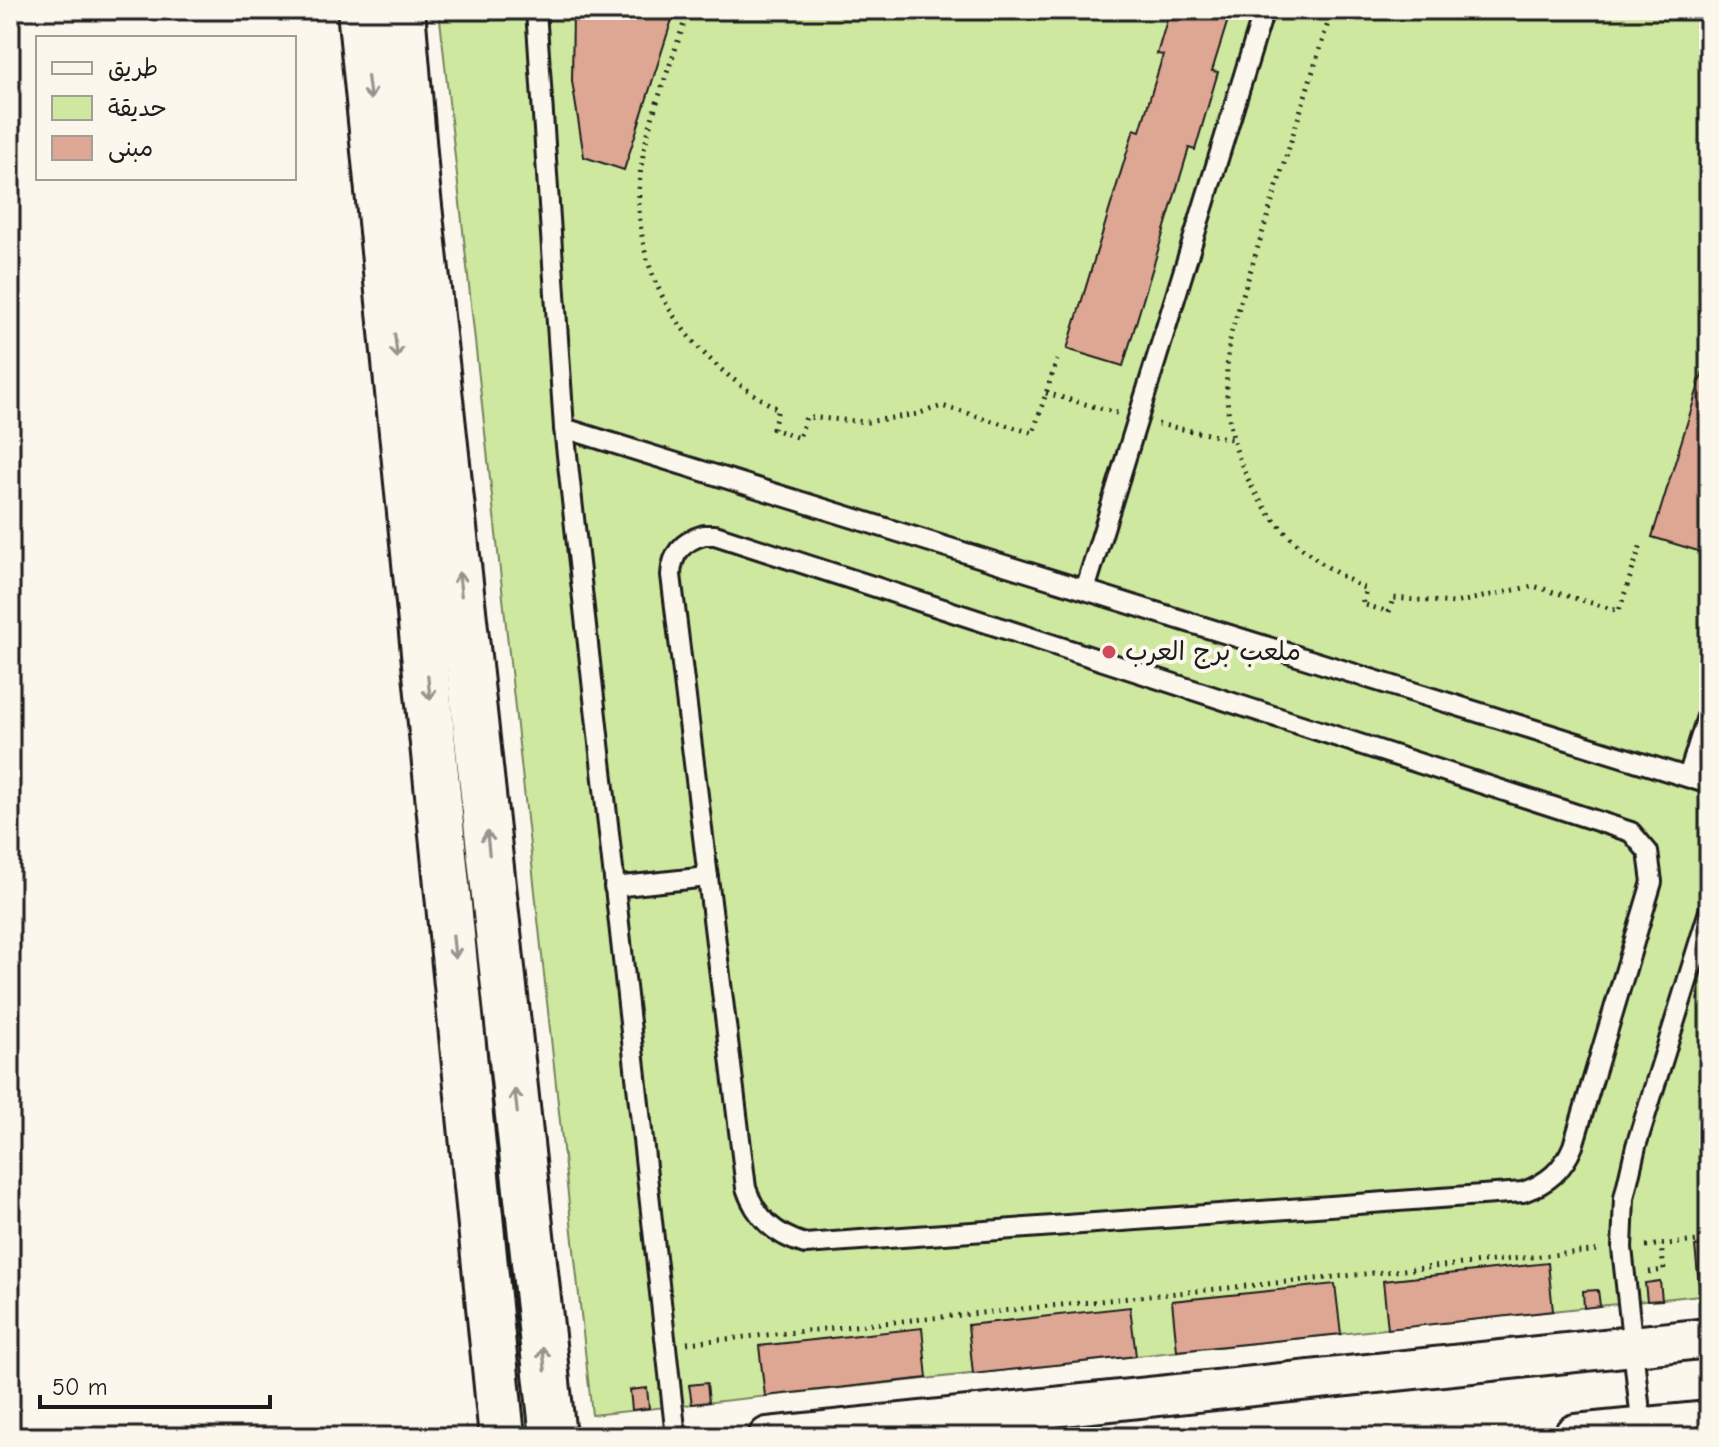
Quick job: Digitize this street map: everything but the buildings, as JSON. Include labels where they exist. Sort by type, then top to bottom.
[{"type":"street","points":[[360,10],[502,1437]]},
{"type":"street","points":[[402,10],[417,188],[553,1437]]},
{"type":"street","points":[[768,1437],[1709,1338]]},
{"type":"street","points":[[1576,1437],[1709,1424]]},
{"type":"lane","points":[[536,10],[564,428],[676,1437]]},
{"type":"lane","points":[[1085,590],[1264,10]]},
{"type":"lane","points":[[564,428],[1709,784]]},
{"type":"lane","points":[[704,535],[730,540],[1621,827],[1640,840],[1652,867],[1652,882],[1573,1146],[1561,1168],[1539,1186],[1523,1192],[805,1244],[789,1239],[768,1224],[752,1204],[746,1188],[708,877],[671,575],[676,552],[684,543],[704,535]]},
{"type":"lane","points":[[1688,777],[1709,710]]},
{"type":"lane","points":[[614,887],[708,877]]},
{"type":"lane","points":[[1642,1430],[1622,1248],[1624,1198],[1636,1146],[1709,911]]},
{"type":"path","points":[[688,10],[642,160],[639,214],[643,245],[666,304],[679,326],[713,365],[778,409],[773,429],[799,438],[806,417],[867,422],[917,414],[942,406],[1033,433],[1057,360]]},
{"type":"path","points":[[1332,10],[1228,354],[1226,408],[1231,439],[1255,493],[1288,537],[1308,555],[1329,571],[1366,589],[1362,604],[1389,612],[1393,598],[1455,603],[1533,586],[1619,611],[1642,541]]},
{"type":"path","points":[[666,1345],[1709,1240]]},
{"type":"green space","name":"ملعب برج العرب","points":[[439,10],[1709,10],[1709,1294],[592,1415]]},
{"type":"place","name":"ملعب برج العرب","points":[[1109,652]]}]
